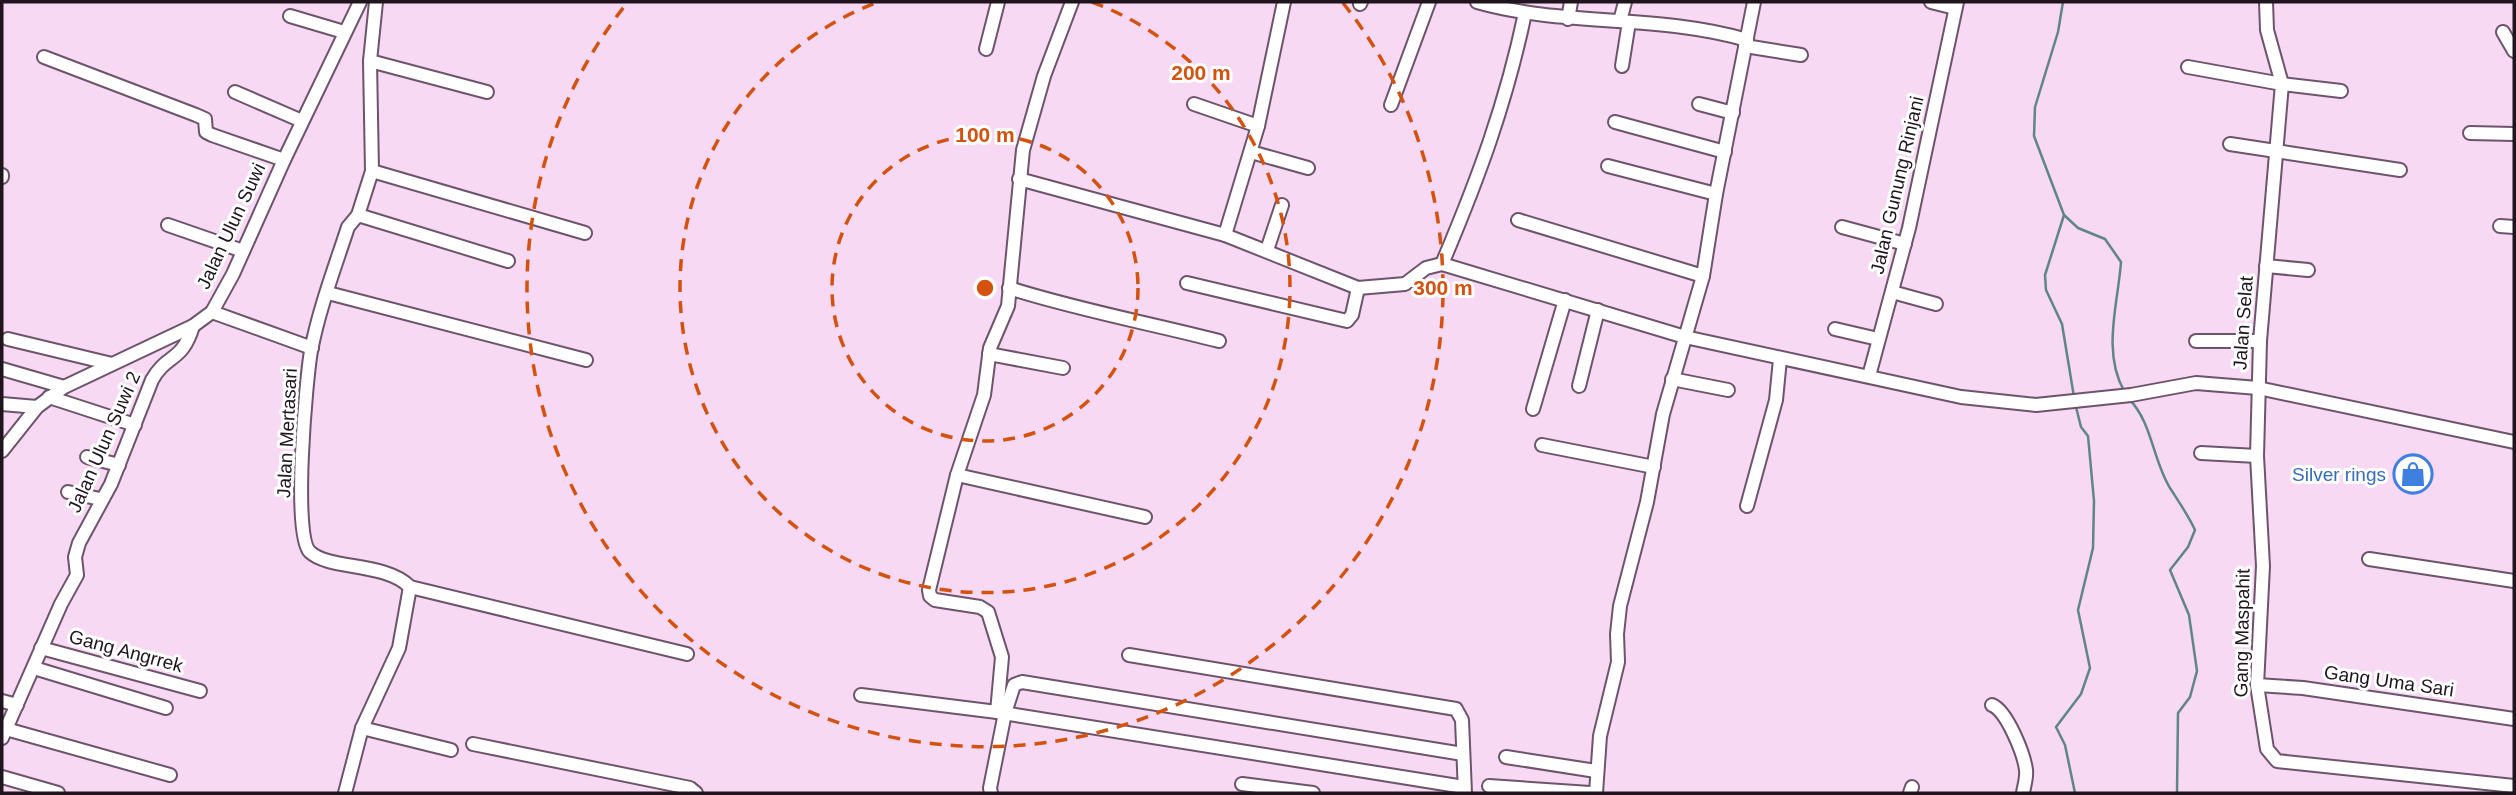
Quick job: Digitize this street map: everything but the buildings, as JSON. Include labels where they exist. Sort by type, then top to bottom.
[{"type":"street","name":"Jalan Ulun Suwi","points":[[2,451],[37,408],[64,387],[192,326],[212,312],[360,2]]},
{"type":"street","name":"Jalan Mertasari","points":[[376,2],[370,61],[372,171],[358,215],[348,227],[312,348],[300,484],[304,544],[314,555],[396,577],[410,587],[687,654]]},
{"type":"street","points":[[986,49],[998,2]]},
{"type":"street","points":[[990,793],[1001,713],[1002,657],[988,612],[983,608],[935,600],[929,593],[957,475],[984,395],[989,354],[1008,306],[1023,150],[1044,76],[1072,2]]},
{"type":"street","points":[[1225,235],[1258,126],[1284,2]]},
{"type":"street","points":[[1391,105],[1429,2]]},
{"type":"street","points":[[1477,2],[1568,19],[1714,32],[1746,43],[1801,55]]},
{"type":"street","points":[[1568,19],[1571,2]]},
{"type":"street","points":[[1622,66],[1625,2]]},
{"type":"street","points":[[1596,793],[1600,736],[1618,662],[1620,606],[1654,467],[1672,379],[1703,276],[1716,194],[1754,2]]},
{"type":"street","points":[[1931,2],[1956,5]]},
{"type":"street","name":"Jalan Selat","points":[[2266,2],[2267,30],[2282,84],[2258,388],[2514,442]]},
{"type":"street","name":"Jalan Gunung Rinjani","points":[[1868,376],[1905,244],[1956,5]]},
{"type":"street","points":[[1442,264],[1486,161],[1515,64],[1525,13]]},
{"type":"street","points":[[290,16],[344,32]]},
{"type":"street","points":[[2503,32],[2514,51]]},
{"type":"street","points":[[44,57],[196,115],[205,119],[206,132],[284,160]]},
{"type":"street","points":[[370,61],[487,92]]},
{"type":"street","points":[[2188,67],[2282,84],[2341,91]]},
{"type":"street","points":[[235,92],[302,121]]},
{"type":"street","points":[[1194,104],[1258,126]]},
{"type":"street","points":[[1699,104],[1733,113]]},
{"type":"street","points":[[1615,122],[1725,152]]},
{"type":"street","points":[[2470,132],[2514,134]]},
{"type":"street","points":[[2230,144],[2400,170]]},
{"type":"street","points":[[1251,152],[1308,168]]},
{"type":"street","points":[[1608,166],[1716,194]]},
{"type":"street","points":[[372,171],[585,233]]},
{"type":"street","points":[[1019,179],[1225,235],[1358,288],[1405,284],[1426,268],[1442,264],[1685,337],[1780,359],[2004,403],[2060,403],[2085,398],[2131,395],[2190,383],[2258,388]]},
{"type":"street","points":[[1267,250],[1282,205]]},
{"type":"street","points":[[358,215],[508,261]]},
{"type":"street","points":[[1518,220],[1703,276]]},
{"type":"street","points":[[168,225],[243,251]]},
{"type":"street","points":[[2500,226],[2514,227]]},
{"type":"street","points":[[1842,227],[1905,244]]},
{"type":"street","points":[[2266,266],[2308,270]]},
{"type":"street","points":[[1187,283],[1347,321],[1352,314],[1358,288]]},
{"type":"street","points":[[1009,288],[1080,310],[1122,317],[1219,341]]},
{"type":"street","points":[[1892,292],[1936,304]]},
{"type":"street","points":[[328,293],[586,360]]},
{"type":"street","points":[[1533,409],[1565,300]]},
{"type":"street","points":[[1579,386],[1598,310]]},
{"type":"street","points":[[212,312],[312,348]]},
{"type":"street","name":"Jalan Ulun Suwi 2","points":[[4,734],[41,648],[73,586],[77,575],[76,550],[119,466],[152,380],[161,367],[183,352],[192,326]]},
{"type":"street","points":[[1835,329],[1878,339]]},
{"type":"street","points":[[8,339],[112,364]]},
{"type":"street","points":[[2196,341],[2260,341]]},
{"type":"street","points":[[989,354],[1063,368]]},
{"type":"street","points":[[1747,506],[1768,436],[1776,400],[1780,359]]},
{"type":"street","points":[[2,369],[64,387]]},
{"type":"street","points":[[1672,379],[1728,390]]},
{"type":"street","name":"Gang Maspahit","points":[[2258,388],[2257,456],[2263,566],[2257,685],[2267,750],[2277,761],[2514,786]]},
{"type":"street","points":[[49,397],[135,425]]},
{"type":"street","points":[[2,404],[37,408]]},
{"type":"street","points":[[1542,444],[1654,467]]},
{"type":"street","points":[[2201,453],[2257,456]]},
{"type":"street","points":[[87,457],[119,466]]},
{"type":"street","points":[[957,475],[1145,517]]},
{"type":"street","points":[[68,492],[100,499]]},
{"type":"street","points":[[2370,559],[2514,581]]},
{"type":"street","points":[[345,793],[362,728],[399,648],[410,587]]},
{"type":"street","name":"Gang Angrrek","points":[[41,648],[200,691]]},
{"type":"street","points":[[861,695],[1001,713],[1464,790],[1462,720],[1456,709],[1129,655]]},
{"type":"street","points":[[34,668],[166,708]]},
{"type":"street","points":[[1001,713],[1014,685],[1022,682],[1463,754]]},
{"type":"street","name":"Gang Uma Sari","points":[[2257,685],[2303,688],[2514,719]]},
{"type":"street","points":[[2,701],[17,705]]},
{"type":"street","points":[[1993,705],[2005,713],[2023,758],[2026,770],[2023,793]]},
{"type":"street","points":[[362,728],[451,750]]},
{"type":"street","points":[[4,734],[170,775]]},
{"type":"street","points":[[473,744],[690,788],[696,793]]},
{"type":"street","points":[[1506,757],[1596,771]]},
{"type":"street","points":[[2,777],[58,793]]},
{"type":"street","points":[[1242,784],[1313,793]]},
{"type":"street","points":[[1489,786],[1590,793]]},
{"type":"waterway","points":[[2063,2],[2058,32],[2035,107],[2034,136],[2064,215],[2078,228],[2105,239],[2121,262],[2113,344],[2117,376],[2124,391]]},
{"type":"waterway","points":[[2064,215],[2045,275],[2046,290],[2062,324],[2074,397]]},
{"type":"waterway","points":[[2129,399],[2137,408],[2148,430],[2164,477],[2195,530],[2188,547],[2170,570],[2189,615],[2197,671],[2190,697],[2178,713],[2177,793]]},
{"type":"waterway","points":[[2075,793],[2065,745],[2056,727],[2081,694],[2090,668],[2078,610],[2093,548],[2094,501],[2088,436],[2081,427],[2076,407]]},
{"type":"place","name":"Silver rings","points":[[2413,474]]}]
